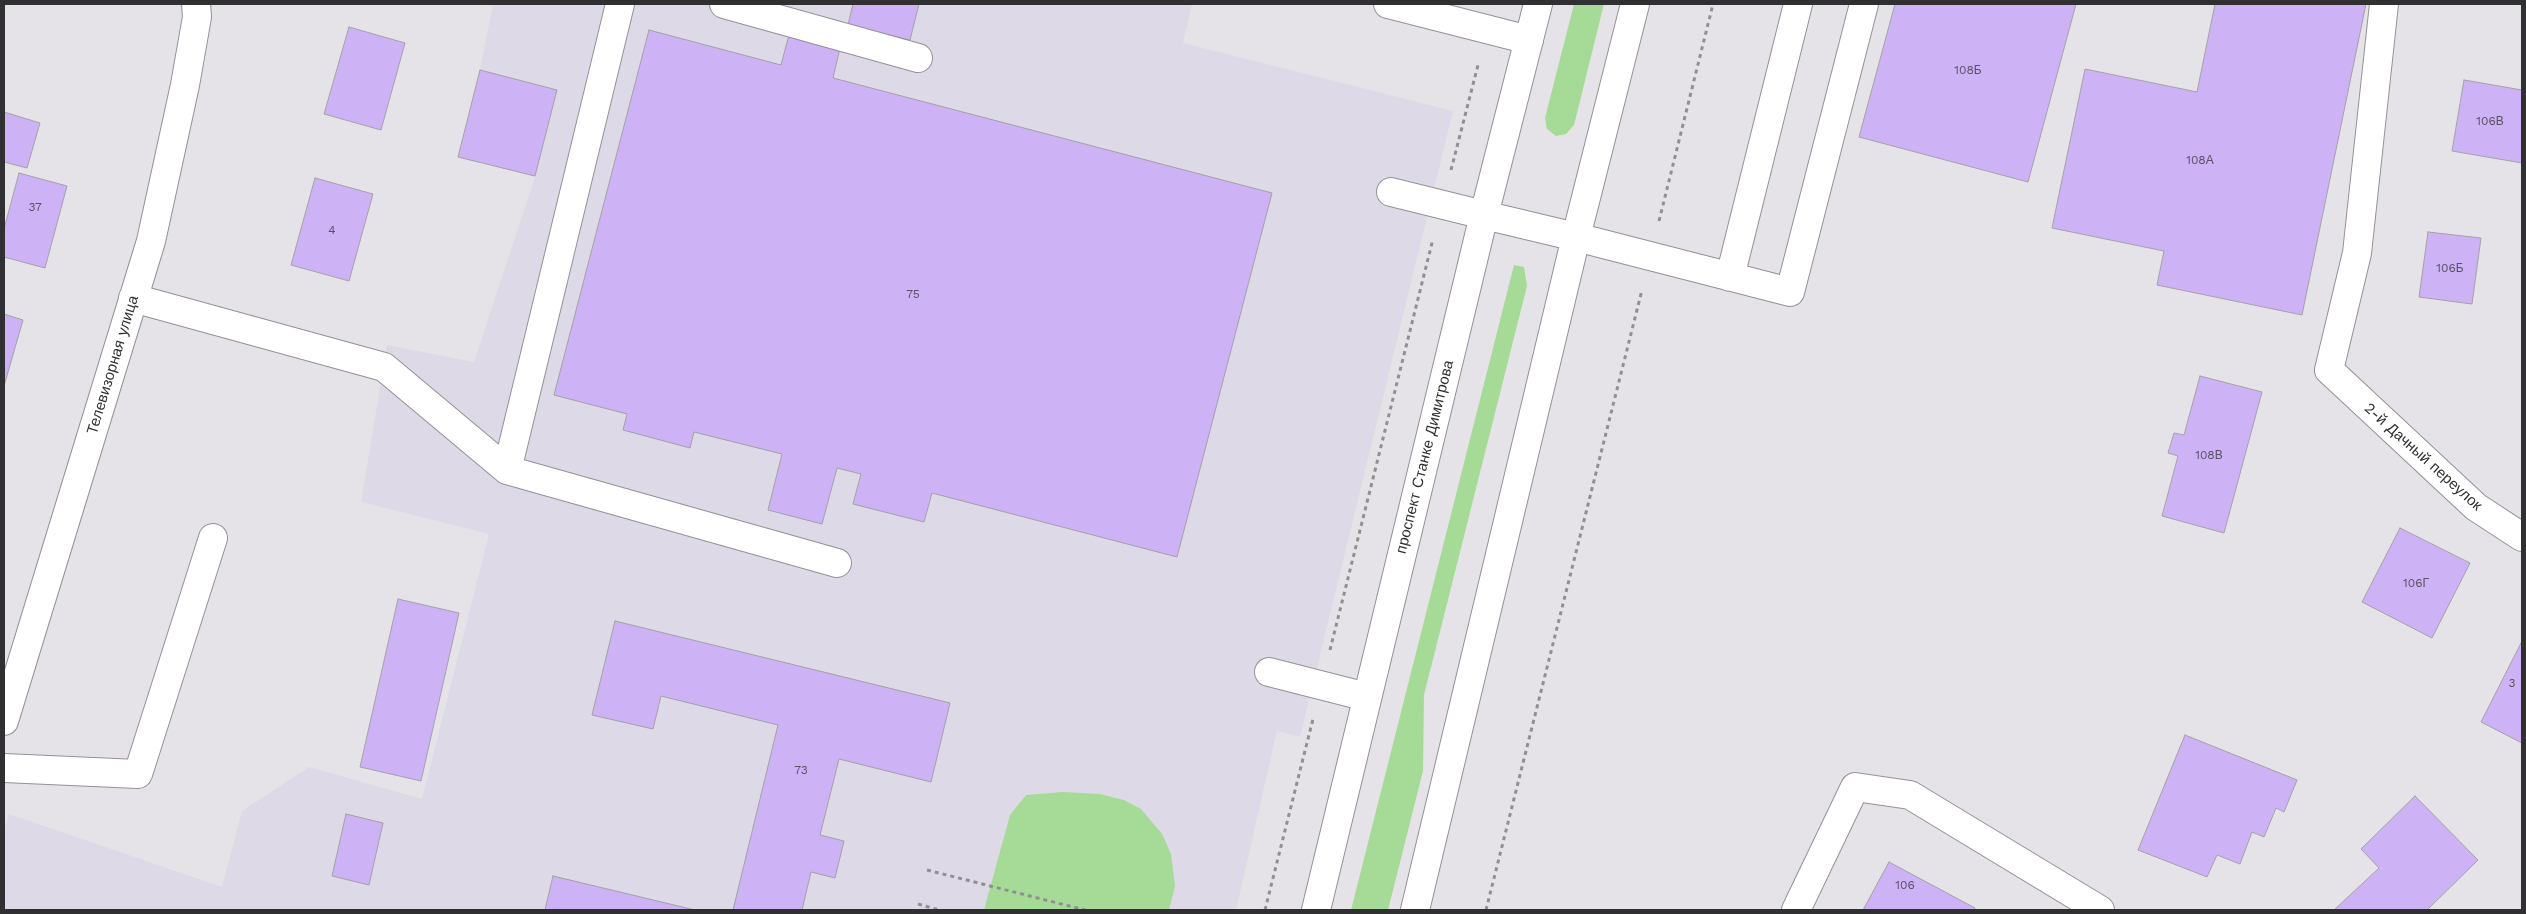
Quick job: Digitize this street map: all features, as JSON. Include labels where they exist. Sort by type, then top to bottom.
[{"type":"main road","name":"Телевизорная улица","points":[[4,721],[151,241],[185,86],[197,18],[196,4]]},
{"type":"main road","points":[[507,470],[620,4]]},
{"type":"main road","points":[[724,4],[918,58]]},
{"type":"main road","points":[[1388,4],[1529,40]]},
{"type":"main road","name":"проспект Станке Димитрова","points":[[1316,910],[1484,215],[1538,4]]},
{"type":"main road","points":[[1415,910],[1576,238],[1635,4]]},
{"type":"main road","points":[[1730,277],[1798,4]]},
{"type":"main road","points":[[1391,192],[1790,292],[1864,4]]},
{"type":"main road","name":"2-й Дачный переулок","points":[[2384,4],[2357,253],[2329,370],[2476,507],[2522,538]]},
{"type":"main road","points":[[134,298],[384,367],[507,470],[838,563]]},
{"type":"main road","points":[[4,768],[138,774],[213,538]]},
{"type":"main road","points":[[1269,672],[1322,684],[1366,697]]},
{"type":"main road","points":[[1796,910],[1856,788],[1910,796],[2100,910]]},
{"type":"path","points":[[1486,910],[1713,4]]},
{"type":"path","points":[[1265,910],[1487,30]]},
{"type":"path","points":[[927,870],[1085,910]]},
{"type":"path","points":[[918,904],[939,910]]},
{"type":"shaded area","points":[[493,4],[1192,4],[1183,43],[1453,111],[1300,737],[1277,731],[1236,910],[4,910],[4,831],[9,814],[222,887],[242,811],[309,767],[422,799],[489,534],[361,502],[387,345],[474,362],[535,177],[458,157],[480,70]]},
{"type":"green space","points":[[1574,4],[1604,4],[1574,125],[1566,134],[1556,136],[1547,129],[1545,118]]},
{"type":"green space","points":[[1514,265],[1524,267],[1527,286],[1424,695],[1423,771],[1388,910],[1351,910]]},
{"type":"green space","points":[[1063,792],[1100,794],[1124,800],[1141,809],[1162,834],[1171,854],[1175,886],[1169,910],[984,910],[1010,815],[1026,795]]},
{"type":"building","points":[[853,4],[919,4],[910,40],[848,25]]},
{"type":"building","points":[[1895,4],[2076,4],[2028,182],[1859,137]]},
{"type":"building","points":[[2215,4],[2366,4],[2302,315],[2157,285],[2164,251],[2052,228],[2085,69],[2197,92]]},
{"type":"building","points":[[349,27],[405,43],[381,130],[324,114]]},
{"type":"building","points":[[649,30],[781,65],[790,31],[841,44],[833,78],[1272,193],[1177,557],[932,493],[924,522],[853,504],[861,474],[837,468],[822,524],[768,510],[782,454],[694,432],[690,448],[623,430],[627,414],[554,395]]},
{"type":"building","points":[[480,70],[557,90],[535,176],[458,157]]},
{"type":"building","points":[[2464,80],[2522,90],[2522,163],[2452,151]]},
{"type":"building","points":[[4,112],[40,123],[27,168],[4,162]]},
{"type":"building","points":[[19,173],[67,186],[45,268],[4,257],[4,229]]},
{"type":"building","points":[[315,178],[373,194],[349,281],[291,265]]},
{"type":"building","points":[[2428,232],[2481,238],[2472,304],[2419,297]]},
{"type":"building","points":[[4,314],[23,320],[4,386]]},
{"type":"building","points":[[2200,376],[2262,392],[2224,533],[2162,516],[2178,456],[2168,453],[2174,433],[2184,435]]},
{"type":"building","points":[[2400,528],[2470,563],[2432,638],[2362,602]]},
{"type":"building","points":[[398,599],[459,613],[421,781],[360,767]]},
{"type":"building","points":[[615,621],[950,703],[931,782],[839,759],[820,835],[844,841],[835,878],[811,872],[802,910],[733,910],[778,725],[661,696],[653,729],[592,715]]},
{"type":"building","points":[[2522,644],[2522,743],[2481,722]]},
{"type":"building","points":[[2185,735],[2297,780],[2284,812],[2276,808],[2264,837],[2252,832],[2240,864],[2217,855],[2207,877],[2138,850]]},
{"type":"building","points":[[2415,796],[2478,860],[2427,910],[2334,910],[2379,868],[2361,849]]},
{"type":"building","points":[[346,814],[383,823],[369,885],[332,876]]},
{"type":"building","points":[[1889,862],[1975,908],[1974,910],[1863,910]]},
{"type":"building","points":[[553,876],[695,910],[545,910]]}]
